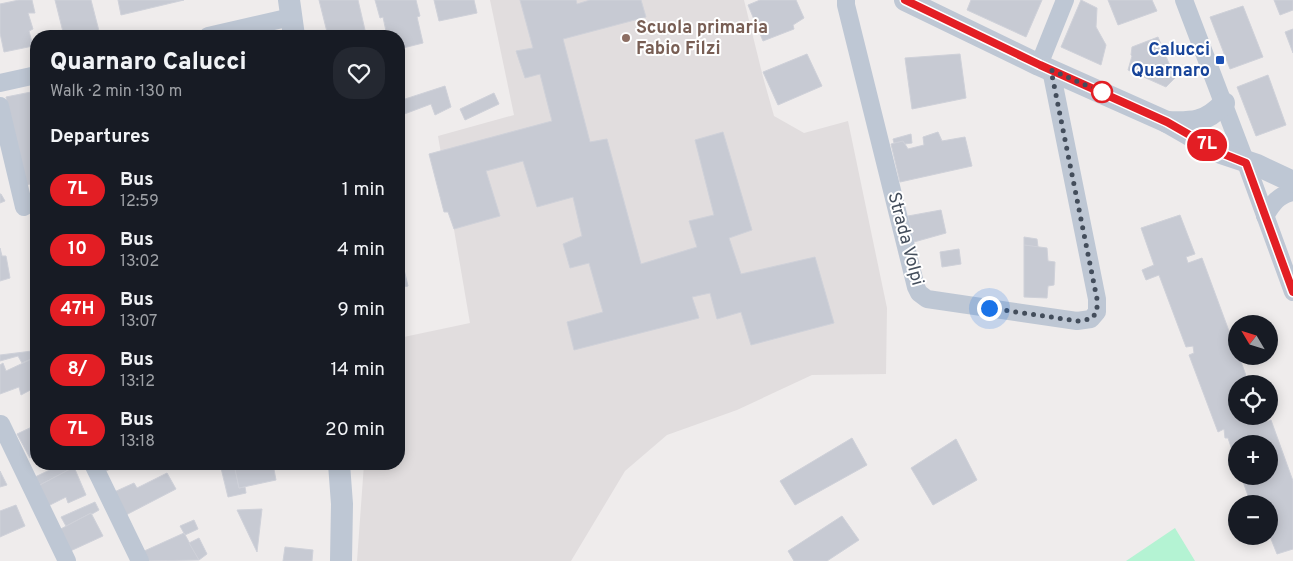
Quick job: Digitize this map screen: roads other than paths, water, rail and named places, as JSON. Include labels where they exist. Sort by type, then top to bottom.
[{"type":"street","name":"Strada Volpi","points":[[846,0],[916,287],[919,293],[927,299],[1078,321],[1091,319],[1097,312],[1097,299],[1045,67]]},
{"type":"street","points":[[905,0],[1045,67],[1167,122],[1221,153],[1293,182]]},
{"type":"street","points":[[1045,67],[1065,0]]},
{"type":"street","points":[[1184,0],[1293,292]]},
{"type":"street","points":[[236,30],[291,18]]},
{"type":"street","points":[[0,83],[30,76]]},
{"type":"street","points":[[1167,122],[1196,122],[1211,114],[1224,103]]},
{"type":"street","points":[[0,106],[24,207]]},
{"type":"street","points":[[1265,216],[1274,202],[1284,194],[1293,192]]},
{"type":"street","points":[[1,424],[67,561]]},
{"type":"street","points":[[96,470],[140,561]]},
{"type":"street","points":[[339,470],[342,504],[341,561]]},
{"type":"place","name":"Scuola primaria Fabio Filzi","points":[[626,38]]},
{"type":"place","name":"Calucci Quarnaro","points":[[1220,60]]}]
